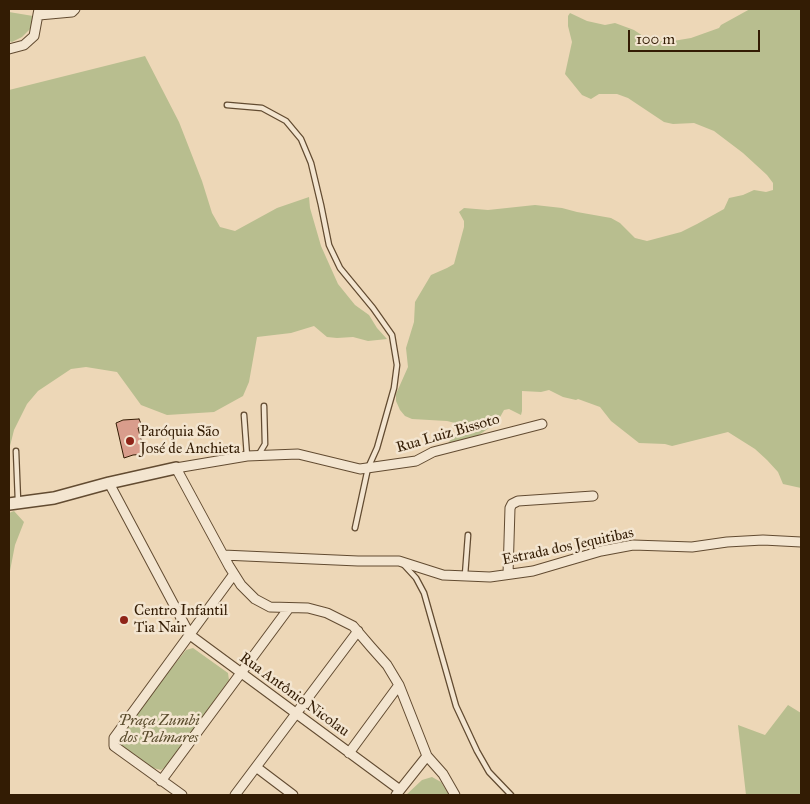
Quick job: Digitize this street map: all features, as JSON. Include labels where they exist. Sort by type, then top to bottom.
[{"type":"street","points":[[9,49],[24,45],[34,36],[39,12],[72,12],[75,9]]},
{"type":"street","name":"Rua Luiz Bissoto","points":[[13,503],[54,498],[176,468],[260,454],[298,454],[352,468],[368,468],[416,461],[433,452],[542,424]]},
{"type":"street","points":[[176,468],[234,574],[241,585],[255,599],[270,607],[308,608],[327,613],[353,626],[358,631],[387,665],[399,685],[427,756],[443,774],[455,795]]},
{"type":"street","name":"Rua Antônio Nicolau","points":[[109,483],[190,636],[349,753],[398,793]]},
{"type":"street","points":[[508,574],[510,508],[512,504],[518,501],[593,496]]},
{"type":"street","name":"Estrada dos Jequitibas","points":[[223,555],[399,561],[443,576],[490,577],[532,571],[601,551],[633,545],[692,547],[745,541],[801,542]]},
{"type":"street","points":[[182,795],[114,746],[115,735],[234,574]]},
{"type":"street","points":[[161,781],[289,608]]},
{"type":"street","points":[[235,795],[358,631]]},
{"type":"street","points":[[349,753],[399,685]]},
{"type":"street","points":[[398,793],[427,756]]},
{"type":"street","points":[[256,767],[293,795]]},
{"type":"lane","points":[[227,105],[262,108],[286,121],[301,139],[311,163],[329,245],[340,268],[373,308],[392,335],[397,365],[394,388],[378,448],[368,468],[355,528]]},
{"type":"lane","points":[[260,454],[265,444],[264,406]]},
{"type":"lane","points":[[244,415],[247,456]]},
{"type":"lane","points":[[13,503],[16,451]]},
{"type":"lane","points":[[465,575],[468,535]]},
{"type":"lane","points":[[399,561],[416,578],[424,593],[456,706],[477,751],[489,772],[511,795]]},
{"type":"green space","points":[[750,9],[801,9],[801,488],[783,484],[778,472],[767,460],[755,449],[728,432],[672,446],[639,443],[611,421],[600,407],[578,399],[563,397],[549,390],[541,392],[522,391],[521,415],[509,409],[504,410],[499,419],[489,428],[463,446],[440,452],[456,434],[457,428],[455,423],[412,419],[405,416],[396,401],[396,394],[408,367],[406,348],[414,322],[415,302],[431,275],[454,264],[464,227],[464,221],[459,212],[464,208],[488,210],[535,205],[562,208],[611,218],[620,223],[635,238],[647,241],[681,232],[697,224],[724,209],[729,198],[754,190],[766,192],[773,190],[773,183],[767,175],[743,153],[714,131],[694,123],[673,124],[664,122],[628,98],[617,94],[599,94],[591,99],[582,95],[565,74],[572,42],[568,26],[568,16],[570,13],[587,21],[605,25],[615,23],[634,30],[646,38],[673,41],[691,38],[719,28],[721,25]]},
{"type":"green space","points":[[9,12],[33,16],[31,28],[22,37],[12,42],[9,41]]},
{"type":"green space","points":[[145,56],[179,122],[202,181],[212,213],[220,227],[235,231],[277,208],[309,197],[310,208],[321,246],[338,284],[355,305],[369,315],[387,339],[368,341],[353,337],[327,337],[314,326],[291,333],[257,337],[249,382],[243,396],[214,412],[167,415],[141,405],[117,372],[86,367],[71,369],[38,391],[27,404],[14,430],[10,446],[9,477],[9,90]]},
{"type":"green space","points":[[14,511],[24,522],[15,545],[9,576],[9,513]]},
{"type":"green space","name":"Praça Zumbi dos Palmares","points":[[193,648],[228,673],[229,680],[167,766],[161,770],[153,768],[120,744],[119,734],[186,650]]},
{"type":"green space","points":[[788,705],[801,713],[801,795],[746,795],[738,725],[765,735]]},
{"type":"green space","points":[[432,777],[441,782],[449,795],[406,795],[422,780]]},
{"type":"building","name":"Paróquia São José de Anchieta","points":[[139,419],[142,426],[138,428],[145,454],[124,458],[116,423],[123,420]]},
{"type":"place","name":"Paróquia São José de Anchieta","points":[[130,441]]},
{"type":"place","name":"Centro Infantil Tia Nair","points":[[124,620]]}]
